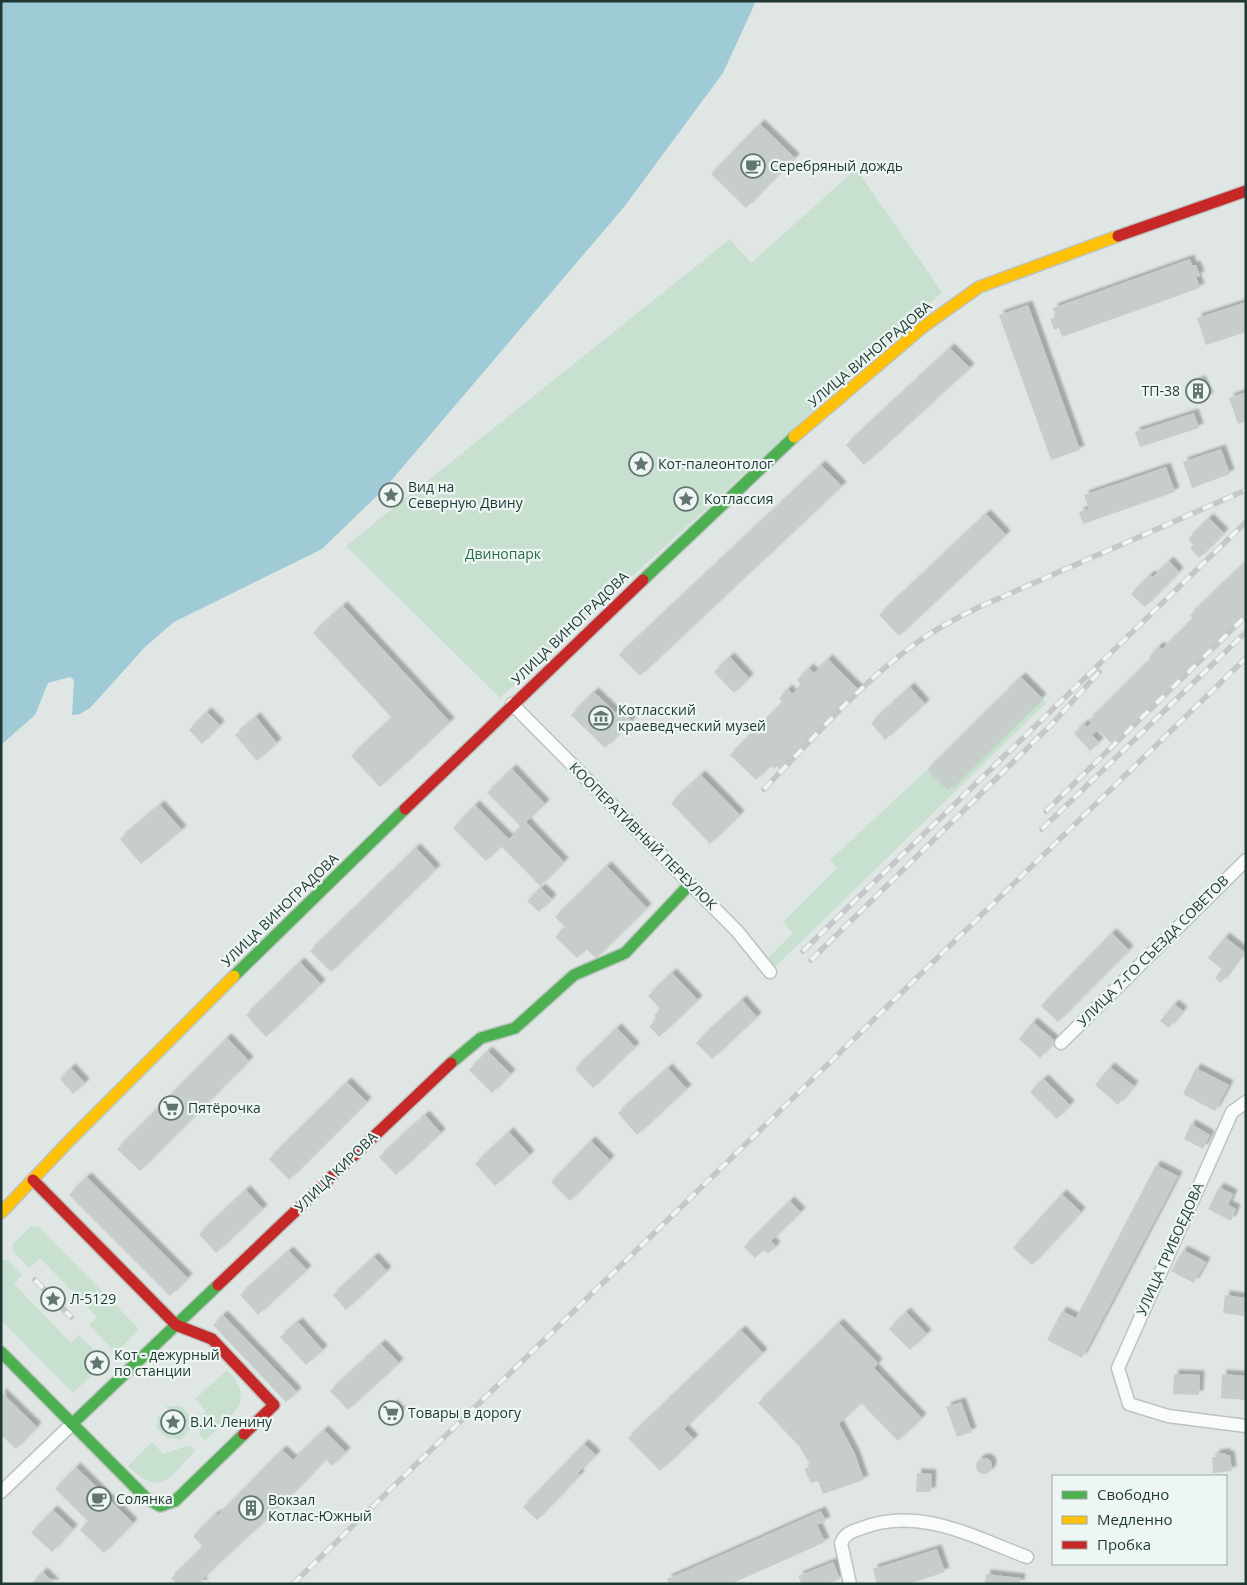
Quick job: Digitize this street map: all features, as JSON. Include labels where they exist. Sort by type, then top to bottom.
[{"type":"street","name":"УЛИЦА ВИНОГРАДОВА","points":[[1,1213],[268,942],[512,704],[809,423],[923,327],[979,287],[1246,191]]},
{"type":"street","name":"КООПЕРАТИВНЫЙ ПЕРЕУЛОК","points":[[512,704],[737,931],[770,972]]},
{"type":"street","name":"УЛИЦА 7-ГО СЪЕЗДА СОВЕТОВ","points":[[1061,1043],[1246,860]]},
{"type":"street","name":"УЛИЦА КИРОВА","points":[[1,1492],[466,1049],[481,1038],[515,1028],[574,975],[585,968],[615,959],[690,884]]},
{"type":"street","name":"УЛИЦА ГРИБОЕДОВА","points":[[1246,1102],[1232,1112],[1118,1368],[1129,1404],[1168,1416],[1246,1426]]},
{"type":"street","points":[[1,1352],[146,1498],[160,1506],[175,1501],[274,1405],[212,1339],[176,1325],[33,1180]]},
{"type":"street","points":[[850,1584],[841,1543],[842,1539],[850,1532],[888,1521],[911,1520],[934,1523],[1027,1557]]},
{"type":"green space","name":"Двинопарк","points":[[856,169],[942,292],[500,698],[346,546],[730,239],[751,263]]},
{"type":"green space","points":[[1042,698],[1046,703],[775,967],[767,959],[793,933],[783,922],[837,868],[830,860],[927,770],[948,791]]},
{"type":"green space","points":[[30,1227],[39,1227],[139,1329],[116,1353],[89,1325],[97,1317],[40,1258],[29,1268],[13,1251],[13,1244]]},
{"type":"green space","points":[[1,1259],[7,1260],[22,1275],[14,1284],[71,1343],[79,1335],[106,1362],[73,1393],[1,1320]]},
{"type":"green space","points":[[227,1370],[236,1381],[240,1391],[240,1400],[231,1416],[205,1440],[199,1434],[205,1410],[195,1399]]},
{"type":"green space","points":[[166,1406],[181,1406],[191,1416],[191,1428],[181,1439],[167,1438],[157,1428],[158,1416],[168,1422],[173,1417]]},
{"type":"green space","points":[[152,1442],[163,1454],[190,1445],[195,1451],[171,1476],[157,1483],[140,1476],[128,1466]]},
{"type":"water","points":[[1,1],[756,1],[723,73],[624,207],[384,489],[322,549],[174,622],[145,647],[90,708],[80,714],[72,715],[74,680],[70,677],[48,683],[35,715],[1,745]]},
{"type":"building","name":"Серебряный дождь","points":[[760,124],[795,158],[746,208],[711,174]]},
{"type":"building","points":[[1190,259],[1192,266],[1196,265],[1200,276],[1196,277],[1200,288],[1062,337],[1059,328],[1054,330],[1050,319],[1056,317],[1053,308]]},
{"type":"building","points":[[1246,302],[1246,332],[1206,345],[1197,318]]},
{"type":"building","points":[[1028,305],[1080,450],[1051,460],[999,315]]},
{"type":"building","points":[[950,348],[970,368],[864,465],[846,445]]},
{"type":"building","name":"ТП-38","points":[[1201,380],[1209,397],[1195,403],[1187,385]]},
{"type":"building","points":[[1246,392],[1246,421],[1238,424],[1229,398]]},
{"type":"building","points":[[1194,413],[1199,428],[1140,447],[1135,432]]},
{"type":"building","points":[[1221,449],[1230,474],[1192,488],[1183,462]]},
{"type":"building","points":[[821,465],[842,486],[640,676],[619,655]]},
{"type":"building","points":[[1166,467],[1175,492],[1083,524],[1079,512],[1089,509],[1084,495]]},
{"type":"building","points":[[986,514],[1006,535],[899,636],[879,615]]},
{"type":"building","points":[[1209,518],[1224,533],[1199,558],[1190,548],[1193,545],[1188,539]]},
{"type":"building","points":[[1169,561],[1179,572],[1145,607],[1131,594],[1150,575],[1153,577]]},
{"type":"building","points":[[1246,561],[1246,613],[1111,743],[1098,730],[1092,735],[1099,742],[1090,751],[1074,733],[1084,724],[1087,727],[1091,723],[1089,720],[1151,659],[1149,657],[1159,646],[1162,649],[1193,619],[1190,615]]},
{"type":"building","points":[[343,606],[450,722],[380,787],[351,756],[392,718],[313,633]]},
{"type":"building","points":[[730,657],[749,678],[734,693],[714,672]]},
{"type":"building","points":[[828,659],[859,690],[780,769],[777,766],[774,769],[771,765],[756,780],[730,755],[783,702],[779,698],[788,689],[792,694],[801,685],[797,680],[809,668],[814,673]]},
{"type":"building","points":[[1021,677],[1042,698],[948,791],[927,770]]},
{"type":"building","points":[[910,687],[925,704],[885,740],[871,723]]},
{"type":"building","name":"Котласский краеведческий музей","points":[[594,692],[616,713],[619,709],[632,721],[605,748],[571,715]]},
{"type":"building","points":[[207,712],[220,725],[202,744],[189,730]]},
{"type":"building","points":[[256,717],[277,743],[257,761],[235,735]]},
{"type":"building","points":[[512,769],[545,804],[526,822],[564,862],[540,886],[501,846],[486,861],[453,828],[475,805],[509,839],[521,827],[487,793]]},
{"type":"building","points":[[701,775],[740,815],[710,844],[671,803]]},
{"type":"building","points":[[160,805],[182,830],[141,864],[120,839]]},
{"type":"building","points":[[416,848],[436,869],[331,972],[310,951]]},
{"type":"building","points":[[607,866],[647,908],[596,958],[586,949],[577,958],[555,937],[565,927],[555,917]]},
{"type":"building","points":[[541,888],[552,899],[539,912],[527,901]]},
{"type":"building","points":[[1112,933],[1129,950],[1058,1022],[1041,1006]]},
{"type":"building","points":[[1225,937],[1244,952],[1221,983],[1215,978],[1222,969],[1208,958]]},
{"type":"building","points":[[300,962],[321,984],[266,1037],[246,1015]]},
{"type":"building","points":[[672,973],[698,1000],[659,1037],[649,1026],[657,1019],[654,1016],[660,1009],[648,996]]},
{"type":"building","points":[[742,1000],[757,1017],[712,1059],[696,1043]]},
{"type":"building","points":[[1174,1004],[1183,1011],[1169,1028],[1160,1021]]},
{"type":"building","points":[[1033,1022],[1055,1041],[1040,1058],[1019,1039]]},
{"type":"building","points":[[617,1028],[635,1047],[593,1088],[575,1069]]},
{"type":"building","points":[[227,1038],[249,1061],[140,1171],[117,1149]]},
{"type":"building","points":[[488,1051],[511,1074],[492,1093],[469,1070]]},
{"type":"building","points":[[1110,1067],[1134,1086],[1118,1105],[1095,1085]]},
{"type":"building","points":[[71,1068],[85,1083],[73,1094],[60,1079]]},
{"type":"building","points":[[668,1068],[687,1089],[637,1135],[618,1113]]},
{"type":"building","points":[[1196,1068],[1229,1085],[1215,1111],[1183,1094]]},
{"type":"building","points":[[1044,1079],[1070,1105],[1057,1119],[1030,1092]]},
{"type":"building","points":[[347,1082],[367,1102],[289,1180],[269,1159]]},
{"type":"building","points":[[425,1115],[441,1133],[396,1175],[379,1157]]},
{"type":"building","points":[[1191,1124],[1210,1135],[1203,1149],[1184,1139]]},
{"type":"building","points":[[509,1132],[530,1155],[495,1186],[475,1164]]},
{"type":"building","points":[[591,1141],[610,1160],[570,1201],[551,1182]]},
{"type":"building","points":[[1156,1165],[1178,1176],[1082,1358],[1047,1340],[1062,1311],[1076,1318]]},
{"type":"building","points":[[87,1177],[188,1278],[170,1296],[69,1195]]},
{"type":"building","points":[[1219,1187],[1233,1194],[1228,1205],[1236,1209],[1231,1221],[1208,1209]]},
{"type":"building","points":[[246,1190],[263,1209],[216,1253],[199,1234]]},
{"type":"building","points":[[1062,1194],[1081,1212],[1032,1265],[1013,1248]]},
{"type":"building","points":[[790,1201],[801,1212],[771,1241],[776,1246],[768,1254],[764,1250],[755,1258],[744,1247]]},
{"type":"building","points":[[1183,1250],[1206,1262],[1194,1283],[1171,1271]]},
{"type":"building","points":[[289,1251],[307,1270],[258,1315],[240,1295]]},
{"type":"building","points":[[374,1257],[387,1271],[346,1310],[333,1295]]},
{"type":"building","points":[[1225,1295],[1246,1298],[1244,1316],[1223,1313]]},
{"type":"building","points":[[906,1312],[927,1334],[910,1350],[889,1329]]},
{"type":"building","points":[[223,1315],[297,1392],[286,1402],[213,1325]]},
{"type":"building","points":[[298,1322],[323,1350],[306,1365],[280,1337]]},
{"type":"building","points":[[839,1323],[878,1363],[874,1368],[922,1418],[898,1441],[861,1403],[839,1424],[855,1454],[864,1480],[823,1494],[818,1481],[811,1483],[804,1469],[811,1466],[799,1446],[758,1403]]},
{"type":"building","points":[[741,1330],[763,1353],[684,1429],[694,1439],[660,1471],[628,1438]]},
{"type":"building","points":[[381,1344],[399,1363],[348,1410],[330,1391]]},
{"type":"building","points":[[1174,1374],[1200,1375],[1199,1395],[1173,1394]]},
{"type":"building","points":[[1222,1374],[1246,1376],[1246,1400],[1221,1398]]},
{"type":"building","points":[[1,1392],[37,1427],[16,1449],[1,1435]]},
{"type":"building","points":[[961,1402],[972,1432],[957,1437],[946,1407]]},
{"type":"building","name":"Товары в дорогу","points":[[393,1404],[401,1412],[389,1423],[382,1415]]},
{"type":"building","name":"Вокзал Котлас-Южный","points":[[324,1430],[346,1452],[332,1466],[326,1459],[286,1501],[201,1580],[204,1584],[177,1584],[171,1578],[203,1547],[193,1536],[216,1514],[217,1516],[282,1450],[293,1460]]},
{"type":"building","points":[[584,1444],[596,1455],[578,1473],[580,1475],[537,1520],[523,1507]]},
{"type":"building","points":[[1226,1453],[1226,1455],[1230,1455],[1232,1471],[1213,1473],[1212,1457],[1216,1457],[1215,1454]]},
{"type":"building","points":[[981,1458],[987,1458],[992,1463],[990,1472],[981,1474],[976,1469],[976,1463]]},
{"type":"building","points":[[76,1467],[133,1523],[104,1553],[80,1530],[88,1521],[55,1489]]},
{"type":"building","points":[[917,1473],[932,1474],[931,1492],[916,1492]]},
{"type":"building","points":[[53,1510],[73,1529],[52,1552],[31,1533]]},
{"type":"building","points":[[821,1511],[826,1521],[817,1525],[825,1542],[731,1584],[669,1584],[667,1579]]},
{"type":"building","points":[[937,1549],[945,1572],[909,1584],[877,1584],[873,1569]]},
{"type":"building","points":[[833,1562],[840,1579],[828,1584],[802,1584],[798,1576]]},
{"type":"building","points":[[43,1572],[55,1584],[31,1584]]},
{"type":"building","points":[[986,1574],[1021,1578],[1020,1584],[985,1584]]},
{"type":"railway","points":[[764,789],[877,674],[933,632],[979,607],[1246,490]]},
{"type":"railway","points":[[803,951],[1246,522]]},
{"type":"railway","points":[[1046,811],[1246,616]]},
{"type":"railway","points":[[1042,829],[1246,632]]},
{"type":"railway","points":[[293,1584],[1246,658]]},
{"type":"railway","points":[[811,960],[1053,723],[1099,672]]},
{"type":"railway","points":[[35,1280],[71,1317]]},
{"type":"traffic: fast","points":[[643,580],[794,437]]},
{"type":"traffic: fast","points":[[234,976],[405,809]]},
{"type":"traffic: fast","points":[[451,1063],[481,1038],[515,1028],[574,975],[625,953],[690,884]]},
{"type":"traffic: fast","points":[[72,1424],[218,1285]]},
{"type":"traffic: fast","points":[[1,1352],[146,1498],[160,1506],[175,1501],[244,1434]]},
{"type":"traffic: slow","points":[[794,437],[923,327],[979,287],[1118,236]]},
{"type":"traffic: slow","points":[[1,1213],[71,1139],[234,976]]},
{"type":"traffic: jam","points":[[1118,236],[1246,191]]},
{"type":"traffic: jam","points":[[405,809],[643,580]]},
{"type":"traffic: jam","points":[[218,1285],[451,1063]]},
{"type":"traffic: jam","points":[[33,1180],[176,1325],[212,1339],[274,1405],[244,1434]]},
{"type":"place","name":"Серебряный дождь","points":[[753,166]]},
{"type":"place","name":"ТП-38","points":[[1198,391]]},
{"type":"place","name":"Кот-палеонтолог","points":[[641,464]]},
{"type":"place","name":"Вид на Северную Двину","points":[[391,495]]},
{"type":"place","name":"Котлассия","points":[[686,499]]},
{"type":"place","name":"Котласский краеведческий музей","points":[[601,718]]},
{"type":"place","name":"Пятёрочка","points":[[171,1108]]},
{"type":"place","name":"Л-5129","points":[[53,1299]]},
{"type":"place","name":"Кот - дежурный по станции","points":[[97,1363]]},
{"type":"place","name":"Товары в дорогу","points":[[391,1413]]},
{"type":"place","name":"В.И. Ленину","points":[[173,1422]]},
{"type":"place","name":"Солянка","points":[[99,1499]]},
{"type":"place","name":"Вокзал Котлас-Южный","points":[[251,1508]]}]
